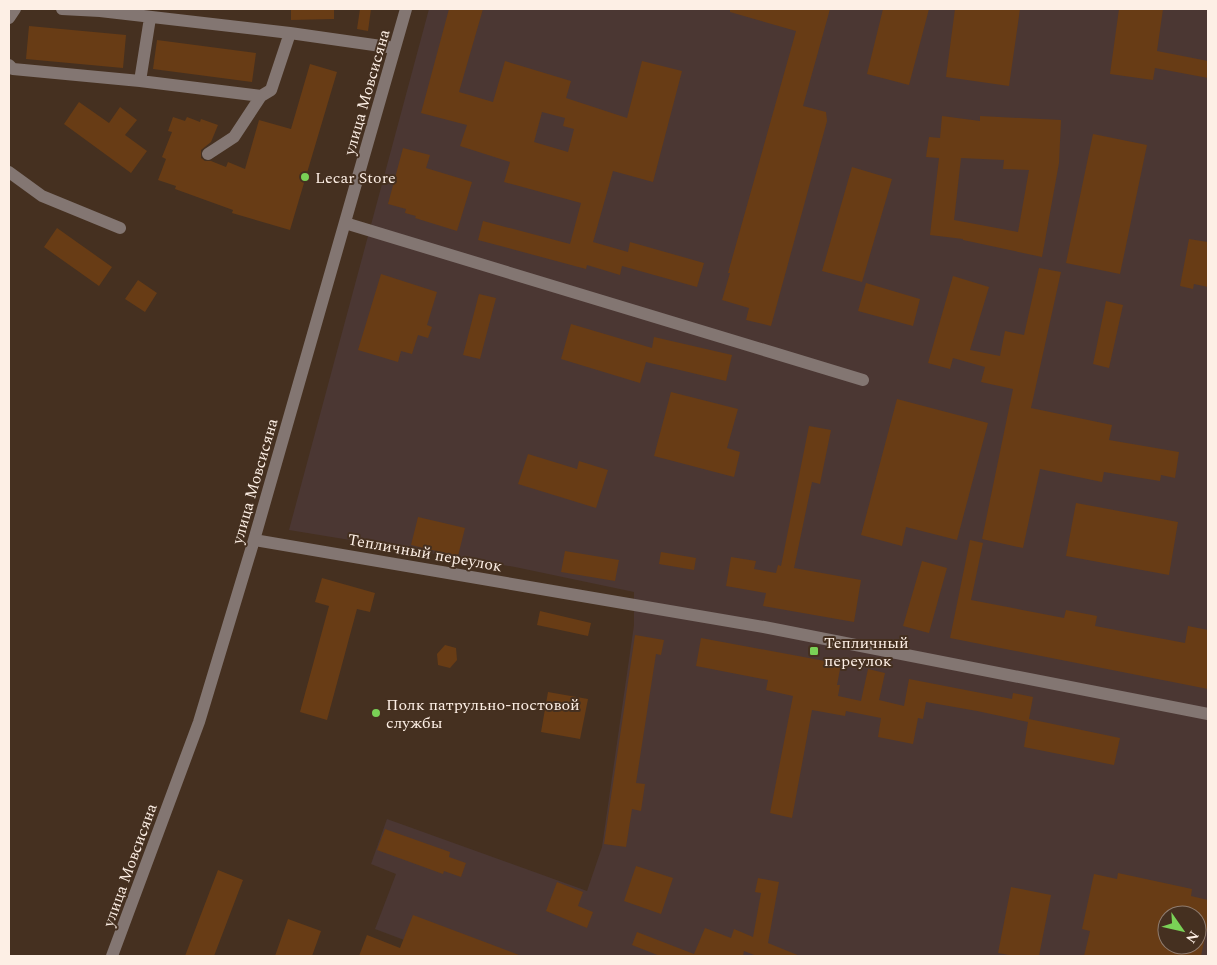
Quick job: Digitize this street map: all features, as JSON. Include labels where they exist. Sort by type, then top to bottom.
[{"type":"street","points":[[9,18],[15,9]]},
{"type":"street","points":[[62,9],[100,11],[290,33],[396,48]]},
{"type":"street","name":"улица Мовсисяна","points":[[112,956],[199,722],[254,540],[406,9]]},
{"type":"street","points":[[140,81],[150,18]]},
{"type":"street","points":[[208,154],[234,137],[261,96],[271,90],[290,33]]},
{"type":"street","points":[[9,65],[13,69],[140,81],[261,96]]},
{"type":"street","points":[[9,172],[42,196],[120,228]]},
{"type":"street","points":[[345,223],[863,380]]},
{"type":"street","name":"Тепличный переулок","points":[[254,540],[764,627],[1208,714]]},
{"type":"shaded area","points":[[429,9],[1208,9],[1208,956],[447,956],[375,929],[396,874],[371,864],[387,819],[587,891],[602,847],[634,625],[634,592],[515,567],[289,530]]},
{"type":"building","points":[[291,9],[334,9],[334,19],[291,20]]},
{"type":"building","points":[[360,9],[371,9],[368,31],[357,29]]},
{"type":"building","points":[[449,9],[483,9],[459,92],[493,102],[505,61],[571,81],[566,98],[627,118],[642,61],[682,71],[653,182],[613,171],[593,242],[628,252],[630,242],[704,263],[697,287],[622,266],[620,275],[587,265],[586,269],[478,240],[483,221],[570,244],[581,203],[504,182],[510,162],[460,146],[467,125],[421,113]],"holes":[[[542,112],[565,118],[563,126],[574,129],[568,152],[534,142]]]},
{"type":"building","points":[[730,9],[830,9],[803,106],[826,112],[827,121],[771,326],[746,320],[749,308],[722,300],[796,31],[730,12]]},
{"type":"building","points":[[883,9],[929,9],[909,85],[867,74]]},
{"type":"building","points":[[955,9],[1020,9],[1009,86],[946,77]]},
{"type":"building","points":[[1119,9],[1163,9],[1157,51],[1208,61],[1208,78],[1155,68],[1153,80],[1110,74]]},
{"type":"building","points":[[29,26],[126,35],[123,68],[26,59]]},
{"type":"building","points":[[157,40],[256,53],[252,82],[153,69]]},
{"type":"building","points":[[310,64],[337,72],[290,230],[232,213],[233,210],[175,189],[176,186],[158,180],[166,159],[162,157],[172,132],[168,131],[173,117],[185,121],[187,117],[200,122],[201,119],[218,125],[211,142],[201,150],[201,158],[226,167],[228,162],[245,169],[259,120],[291,129]]},
{"type":"building","points":[[79,102],[109,123],[120,107],[137,120],[125,135],[147,151],[131,173],[64,124]]},
{"type":"building","points":[[942,116],[980,121],[980,116],[1061,120],[1059,163],[1042,257],[963,239],[930,235],[939,158],[926,157],[929,137],[940,138]],"holes":[[[961,158],[1004,160],[1003,169],[1029,170],[1018,232],[954,220]]]},
{"type":"building","points":[[1093,134],[1147,145],[1120,274],[1066,263]]},
{"type":"building","points":[[403,148],[430,155],[426,168],[472,182],[457,231],[415,218],[416,216],[405,213],[406,209],[388,204]]},
{"type":"building","points":[[852,167],[892,179],[862,282],[822,271]]},
{"type":"building","points":[[57,228],[112,267],[99,286],[44,247]]},
{"type":"building","points":[[1189,239],[1208,242],[1208,287],[1194,284],[1193,289],[1180,286]]},
{"type":"building","points":[[1039,268],[1061,272],[1031,408],[1112,425],[1109,440],[1179,452],[1175,478],[1161,475],[1160,481],[1104,472],[1102,482],[1040,469],[1023,548],[982,539],[1013,389],[981,382],[985,367],[953,358],[950,369],[928,363],[953,276],[989,287],[970,350],[1000,356],[1005,331],[1024,335]]},
{"type":"building","points":[[381,274],[437,292],[427,325],[432,327],[428,338],[418,335],[412,354],[401,351],[398,362],[358,350]]},
{"type":"building","points":[[138,280],[157,293],[145,312],[125,299]]},
{"type":"building","points":[[866,283],[920,299],[913,326],[858,311]]},
{"type":"building","points":[[479,294],[496,298],[480,359],[463,355]]},
{"type":"building","points":[[1106,301],[1123,305],[1109,368],[1093,364]]},
{"type":"building","points":[[571,324],[652,348],[654,337],[732,355],[726,381],[646,362],[640,383],[561,359]]},
{"type":"building","points":[[671,392],[738,409],[727,448],[740,452],[734,477],[654,456]]},
{"type":"building","points":[[897,399],[988,423],[957,540],[906,527],[902,546],[861,535]]},
{"type":"building","points":[[809,426],[831,430],[820,484],[812,482],[794,568],[861,580],[854,622],[763,606],[766,593],[726,586],[731,557],[756,561],[754,569],[776,573],[778,565],[781,566]]},
{"type":"building","points":[[528,454],[577,469],[579,461],[608,470],[596,508],[518,484]]},
{"type":"building","points":[[1076,503],[1178,522],[1169,575],[1066,556]]},
{"type":"building","points":[[418,517],[465,528],[458,556],[411,545]]},
{"type":"building","points":[[970,540],[983,543],[971,600],[1064,618],[1066,610],[1097,616],[1095,626],[1185,643],[1188,626],[1208,630],[1208,689],[950,638]]},
{"type":"building","points":[[565,551],[619,560],[615,581],[561,572]]},
{"type":"building","points":[[661,552],[696,558],[694,570],[659,564]]},
{"type":"building","points":[[922,561],[947,568],[929,633],[903,626]]},
{"type":"building","points":[[322,578],[375,593],[370,612],[357,609],[327,720],[300,712],[329,606],[315,602]]},
{"type":"building","points":[[540,611],[591,623],[588,636],[537,625]]},
{"type":"building","points":[[635,635],[664,640],[661,655],[656,654],[636,783],[645,784],[641,811],[632,809],[626,847],[604,844]]},
{"type":"building","points":[[701,638],[841,664],[837,685],[840,685],[838,696],[861,701],[868,669],[885,673],[879,700],[904,706],[909,679],[1012,699],[1013,693],[1033,697],[1029,719],[1120,738],[1114,765],[1024,747],[1028,722],[977,711],[926,702],[923,719],[918,718],[913,744],[878,737],[881,718],[846,711],[845,716],[812,710],[792,818],[770,813],[793,696],[766,690],[768,680],[696,666]]},
{"type":"building","points":[[445,645],[456,648],[457,660],[450,668],[438,665],[437,654]]},
{"type":"building","points":[[548,692],[588,699],[580,739],[541,732]]},
{"type":"building","points":[[385,829],[450,852],[449,857],[466,863],[461,877],[444,871],[443,874],[377,850]]},
{"type":"building","points":[[636,866],[673,878],[661,914],[624,901]]},
{"type":"building","points":[[218,870],[243,880],[214,956],[185,956]]},
{"type":"building","points":[[1118,873],[1192,889],[1191,896],[1208,900],[1207,928],[1207,905],[1157,905],[1157,955],[1201,956],[1084,956],[1090,931],[1082,929],[1094,874],[1117,879]]},
{"type":"building","points":[[758,878],[779,882],[768,943],[800,956],[757,956],[744,951],[743,956],[660,956],[632,945],[637,932],[694,954],[705,928],[731,938],[734,929],[753,937],[761,893],[755,892]]},
{"type":"building","points":[[557,882],[583,892],[578,906],[593,912],[587,928],[546,911]]},
{"type":"building","points":[[1011,887],[1051,895],[1039,956],[1014,956],[998,953]]},
{"type":"building","points":[[413,915],[519,956],[359,956],[367,935],[400,948]]},
{"type":"building","points":[[288,919],[321,931],[312,956],[275,956]]},
{"type":"place","name":"Lecar Store","points":[[305,177]]},
{"type":"place","name":"Тепличный переулок","points":[[814,651]]},
{"type":"place","name":"Полк патрульно-постовой службы","points":[[376,713]]}]
